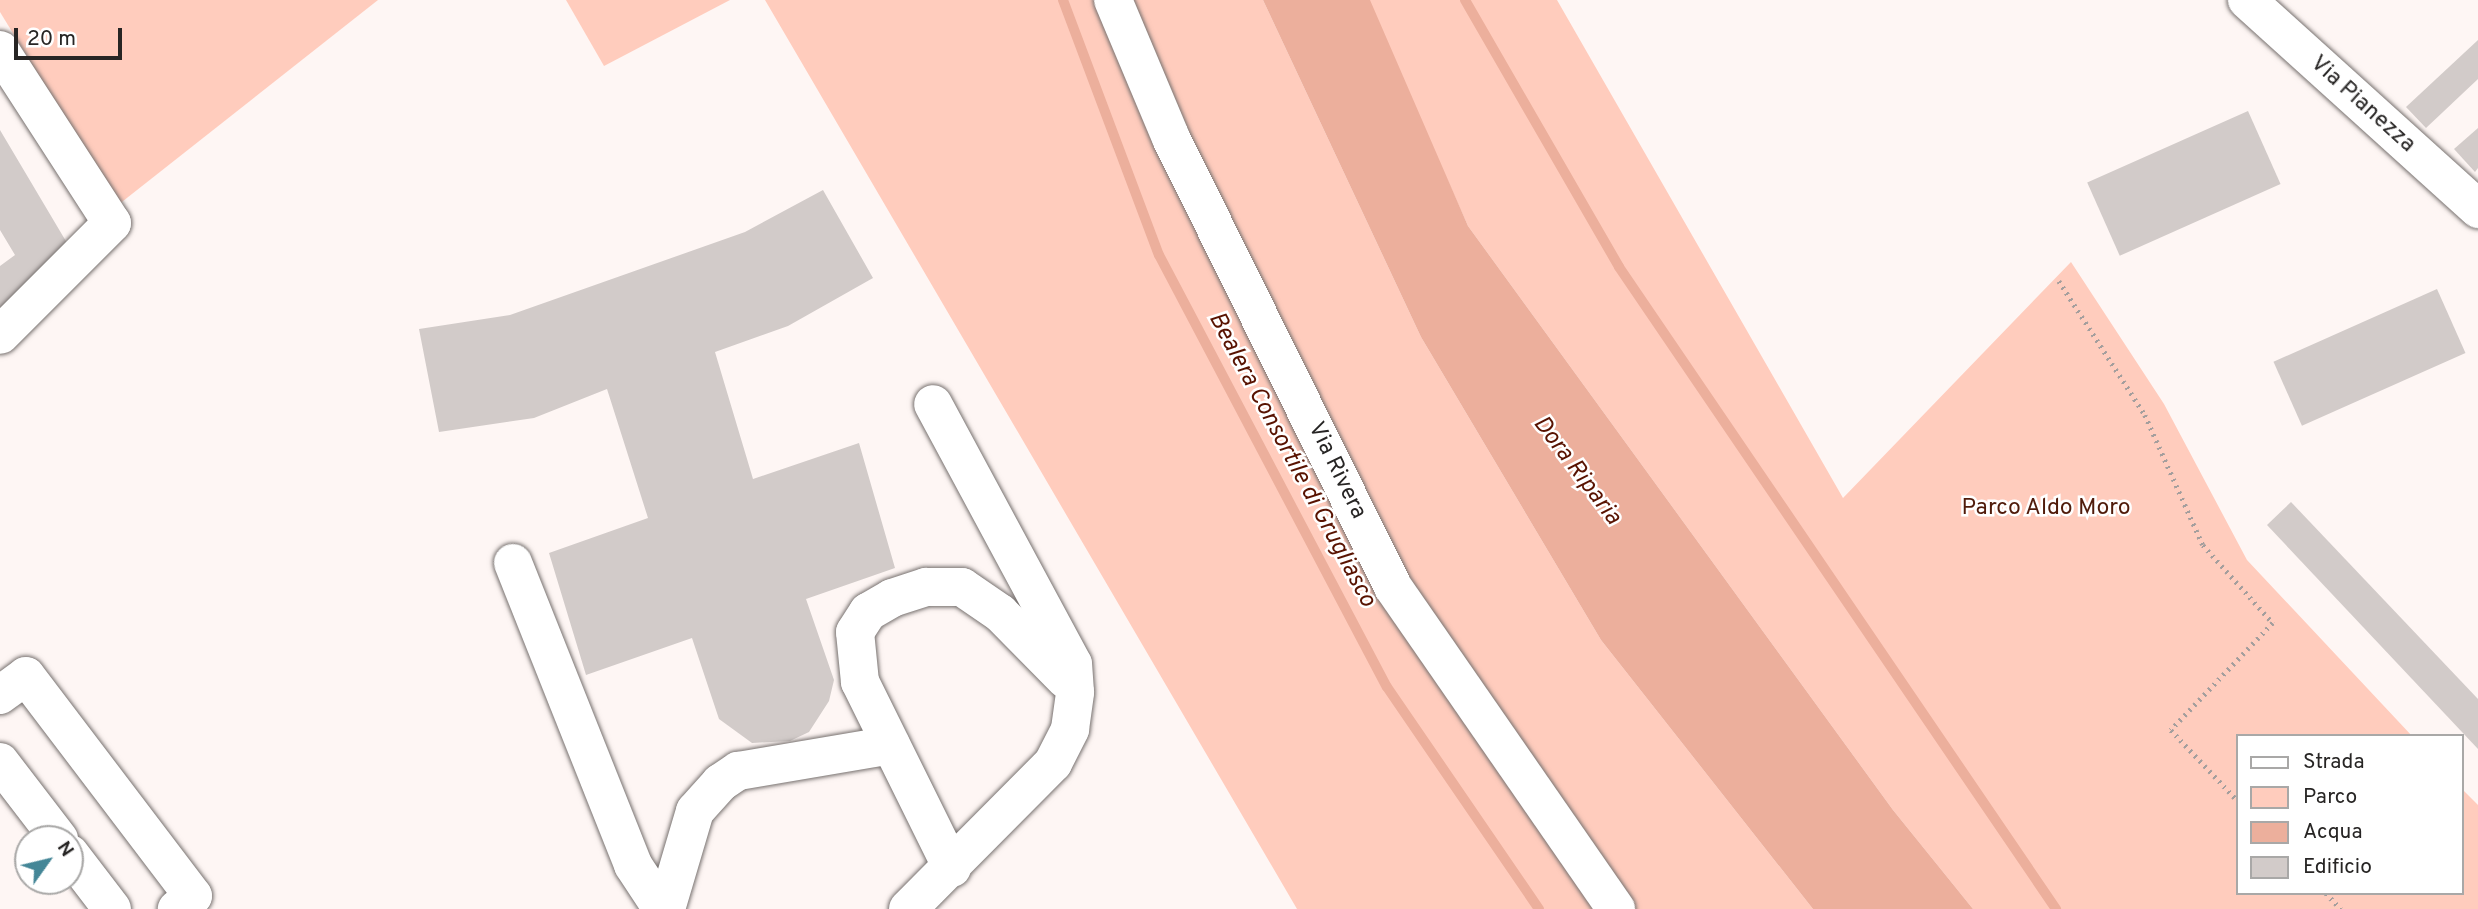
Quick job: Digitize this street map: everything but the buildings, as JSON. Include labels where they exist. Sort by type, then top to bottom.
[{"type":"street","name":"Via Rivera","points":[[1114,0],[1171,138],[1393,587],[1616,909]]},
{"type":"street","name":"Via Pianezza","points":[[2247,0],[2478,209]]},
{"type":"street","points":[[0,50],[112,223],[0,335]]},
{"type":"street","points":[[908,909],[952,868],[1053,763],[1070,729],[1075,692],[1073,664],[933,404]]},
{"type":"street","points":[[513,563],[633,865],[664,909]]},
{"type":"street","points":[[952,868],[860,682],[855,632],[868,612],[926,587],[962,587],[1039,649],[1075,692]]},
{"type":"street","points":[[0,695],[26,676],[193,896],[177,909]]},
{"type":"street","points":[[664,909],[695,811],[720,783],[738,771],[891,745]]},
{"type":"street","points":[[0,762],[48,825]]},
{"type":"street","points":[[84,872],[112,909]]},
{"type":"path","points":[[2059,281],[2145,415],[2203,545],[2273,623],[2171,730],[2236,799]]},
{"type":"path","points":[[2328,895],[2341,909]]},
{"type":"green space","points":[[0,0],[378,0],[118,205],[0,12]]},
{"type":"green space","points":[[566,0],[730,0],[604,66]]},
{"type":"green space","points":[[765,0],[1263,0],[1421,337],[1601,640],[1813,909],[1297,909]]},
{"type":"green space","name":"Parco Aldo Moro","points":[[1367,0],[1557,0],[1843,498],[2071,262],[2164,404],[2247,560],[2410,734],[2236,734],[2236,895],[2464,895],[2464,791],[2478,805],[2478,909],[1973,909],[1893,810],[1468,226]]},
{"type":"water","name":"Dora Riparia","points":[[1263,0],[1370,0],[1468,226],[1893,810],[1973,909],[1813,909],[1601,640],[1421,337]]},
{"type":"waterway","name":"Bealera Consortile di Grugliasco","points":[[1063,0],[1159,255],[1387,687],[1539,909]]},
{"type":"waterway","points":[[1465,0],[1619,267],[2056,909]]}]
